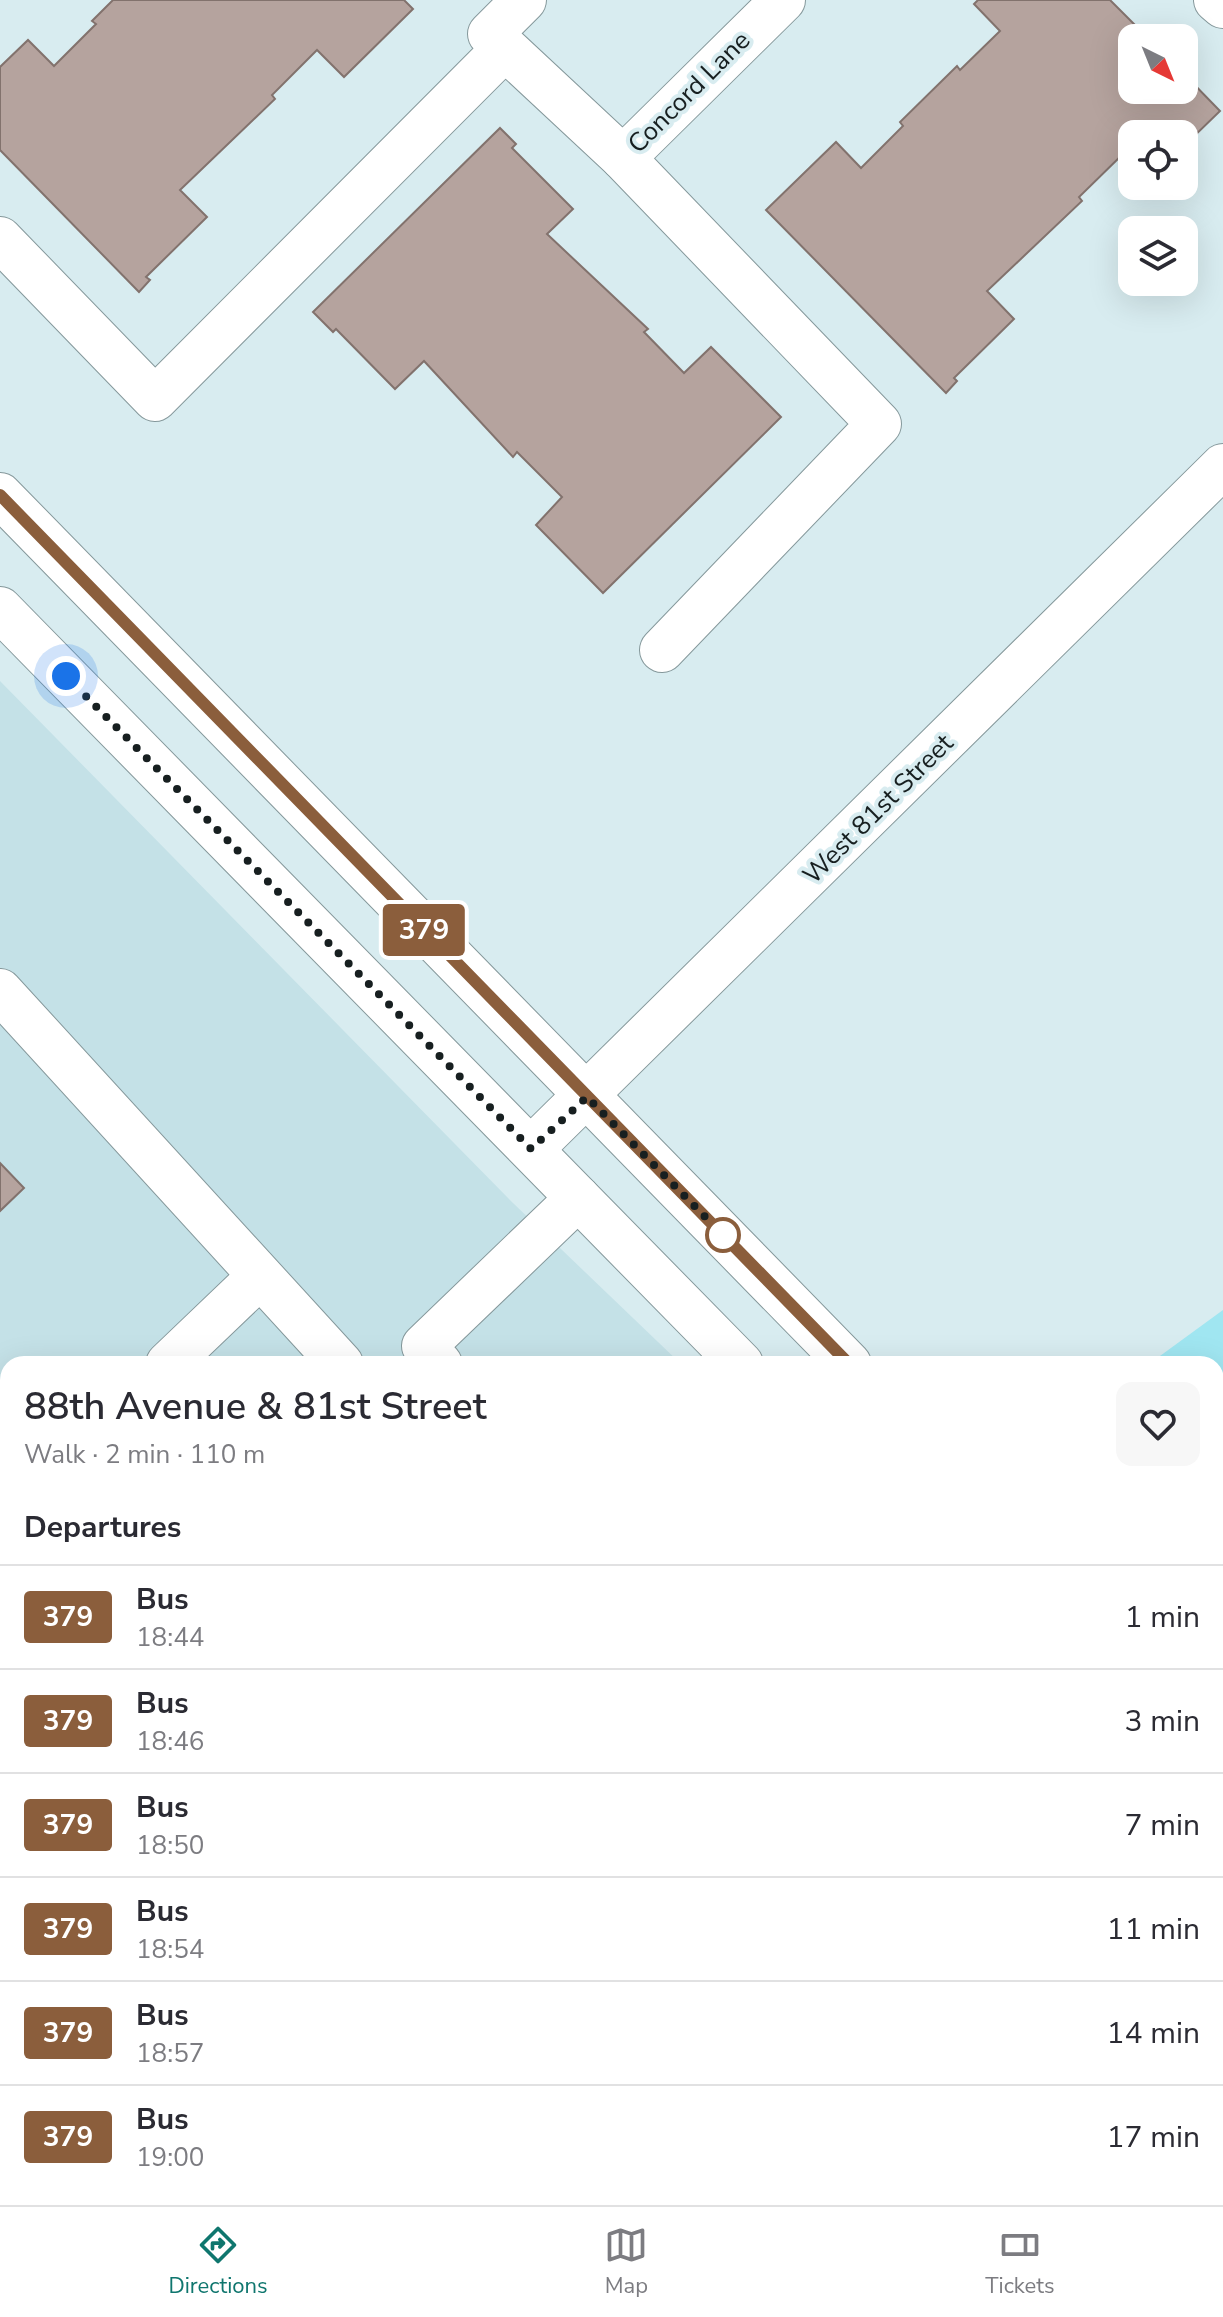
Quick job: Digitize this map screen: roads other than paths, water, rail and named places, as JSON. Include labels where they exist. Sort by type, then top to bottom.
[{"type":"main road","name":"Concord Lane","points":[[504,49],[623,158],[783,0]]},
{"type":"main road","points":[[1216,0],[1223,6]]},
{"type":"main road","points":[[0,239],[155,399],[504,49],[490,34],[522,1]]},
{"type":"main road","points":[[623,158],[879,424],[662,650]]},
{"type":"main road","name":"West 81st Street","points":[[531,1149],[1223,466]]},
{"type":"main road","points":[[0,495],[841,1356]]},
{"type":"main road","points":[[0,609],[733,1356]]},
{"type":"main road","points":[[0,991],[333,1356]]},
{"type":"main road","points":[[426,1356],[578,1198]]},
{"type":"main road","points":[[176,1356],[259,1277]]}]
